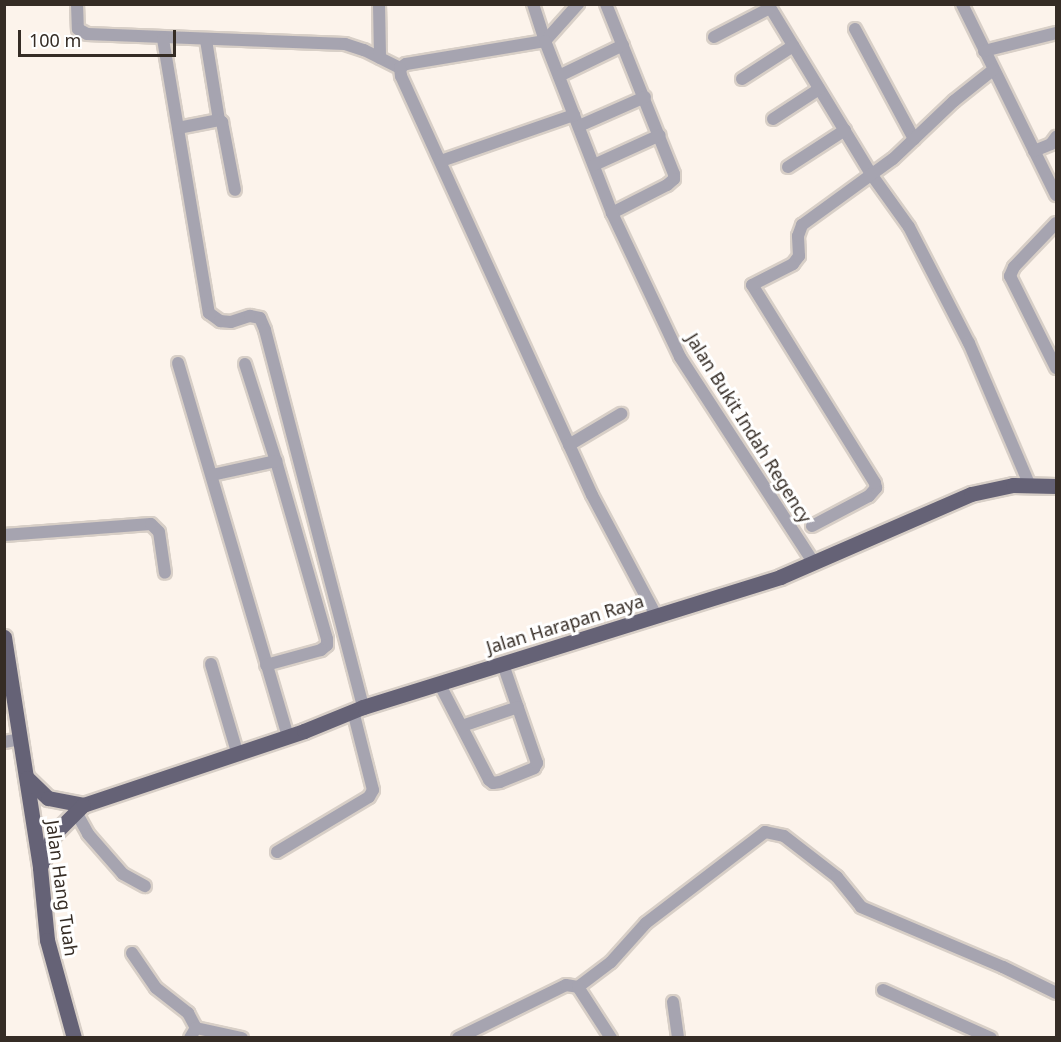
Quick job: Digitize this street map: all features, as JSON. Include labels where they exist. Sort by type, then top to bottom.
[{"type":"main road","name":"Jalan Harapan Raya","points":[[80,809],[358,709],[780,577],[971,494],[1004,486],[1029,484],[1056,486]]},
{"type":"main road","name":"Jalan Hang Tuah","points":[[4,637],[40,868],[47,940],[74,1038]]},
{"type":"main road","points":[[27,778],[48,798],[80,809],[53,835],[40,868]]},
{"type":"street","points":[[77,4],[78,29],[82,32],[163,39],[345,44],[400,69]]},
{"type":"street","points":[[379,4],[380,58]]},
{"type":"street","name":"Jalan Bukit Indah Regency","points":[[533,4],[545,41],[612,213],[680,357],[813,562]]},
{"type":"street","points":[[400,69],[406,64],[545,41],[578,4]]},
{"type":"street","points":[[606,4],[660,135],[674,179],[667,185],[612,213]]},
{"type":"street","points":[[962,4],[1056,195]]},
{"type":"street","points":[[714,37],[769,6],[871,174],[909,227],[959,323],[1029,484]]},
{"type":"street","points":[[855,29],[914,139]]},
{"type":"street","points":[[984,51],[1056,33]]},
{"type":"street","points":[[163,39],[209,313],[216,321],[231,322],[250,316],[260,318],[265,330],[358,709],[373,790],[369,797],[277,852]]},
{"type":"street","points":[[206,40],[219,120],[225,128],[235,190]]},
{"type":"street","points":[[559,76],[623,45]]},
{"type":"street","points":[[742,79],[793,46]]},
{"type":"street","points":[[400,69],[401,76],[601,514],[657,617]]},
{"type":"street","points":[[812,526],[869,496],[876,488],[875,483],[752,285],[797,261],[800,248],[799,229],[802,225],[893,159],[954,101],[993,70]]},
{"type":"street","points":[[773,119],[819,89]]},
{"type":"street","points":[[441,161],[576,121],[645,97]]},
{"type":"street","points":[[178,128],[219,120]]},
{"type":"street","points":[[788,167],[845,130]]},
{"type":"street","points":[[594,165],[660,135]]},
{"type":"street","points":[[1034,151],[1051,144],[1056,137]]},
{"type":"street","points":[[1056,223],[1014,267],[1010,276],[1056,368]]},
{"type":"street","points":[[178,363],[288,736]]},
{"type":"street","points":[[245,364],[276,461],[327,639],[327,645],[321,650],[266,665]]},
{"type":"street","points":[[569,445],[621,414]]},
{"type":"street","points":[[212,475],[276,461]]},
{"type":"street","points":[[4,535],[151,524],[159,532],[165,573]]},
{"type":"street","points":[[211,664],[237,752]]},
{"type":"street","points":[[440,683],[489,780],[493,783],[501,782],[536,766],[503,664]]},
{"type":"street","points":[[462,726],[518,707]]},
{"type":"street","points":[[4,742],[21,740]]},
{"type":"street","points":[[80,809],[88,834],[123,874],[146,886]]},
{"type":"street","points":[[458,1038],[566,985],[578,987],[612,962],[646,923],[765,832],[784,836],[837,877],[861,907],[1004,967],[1056,993]]},
{"type":"street","points":[[132,953],[156,988],[188,1013],[193,1033],[242,1038]]},
{"type":"street","points":[[578,987],[611,1038]]},
{"type":"street","points":[[883,990],[991,1038]]},
{"type":"street","points":[[673,1002],[678,1038]]}]
